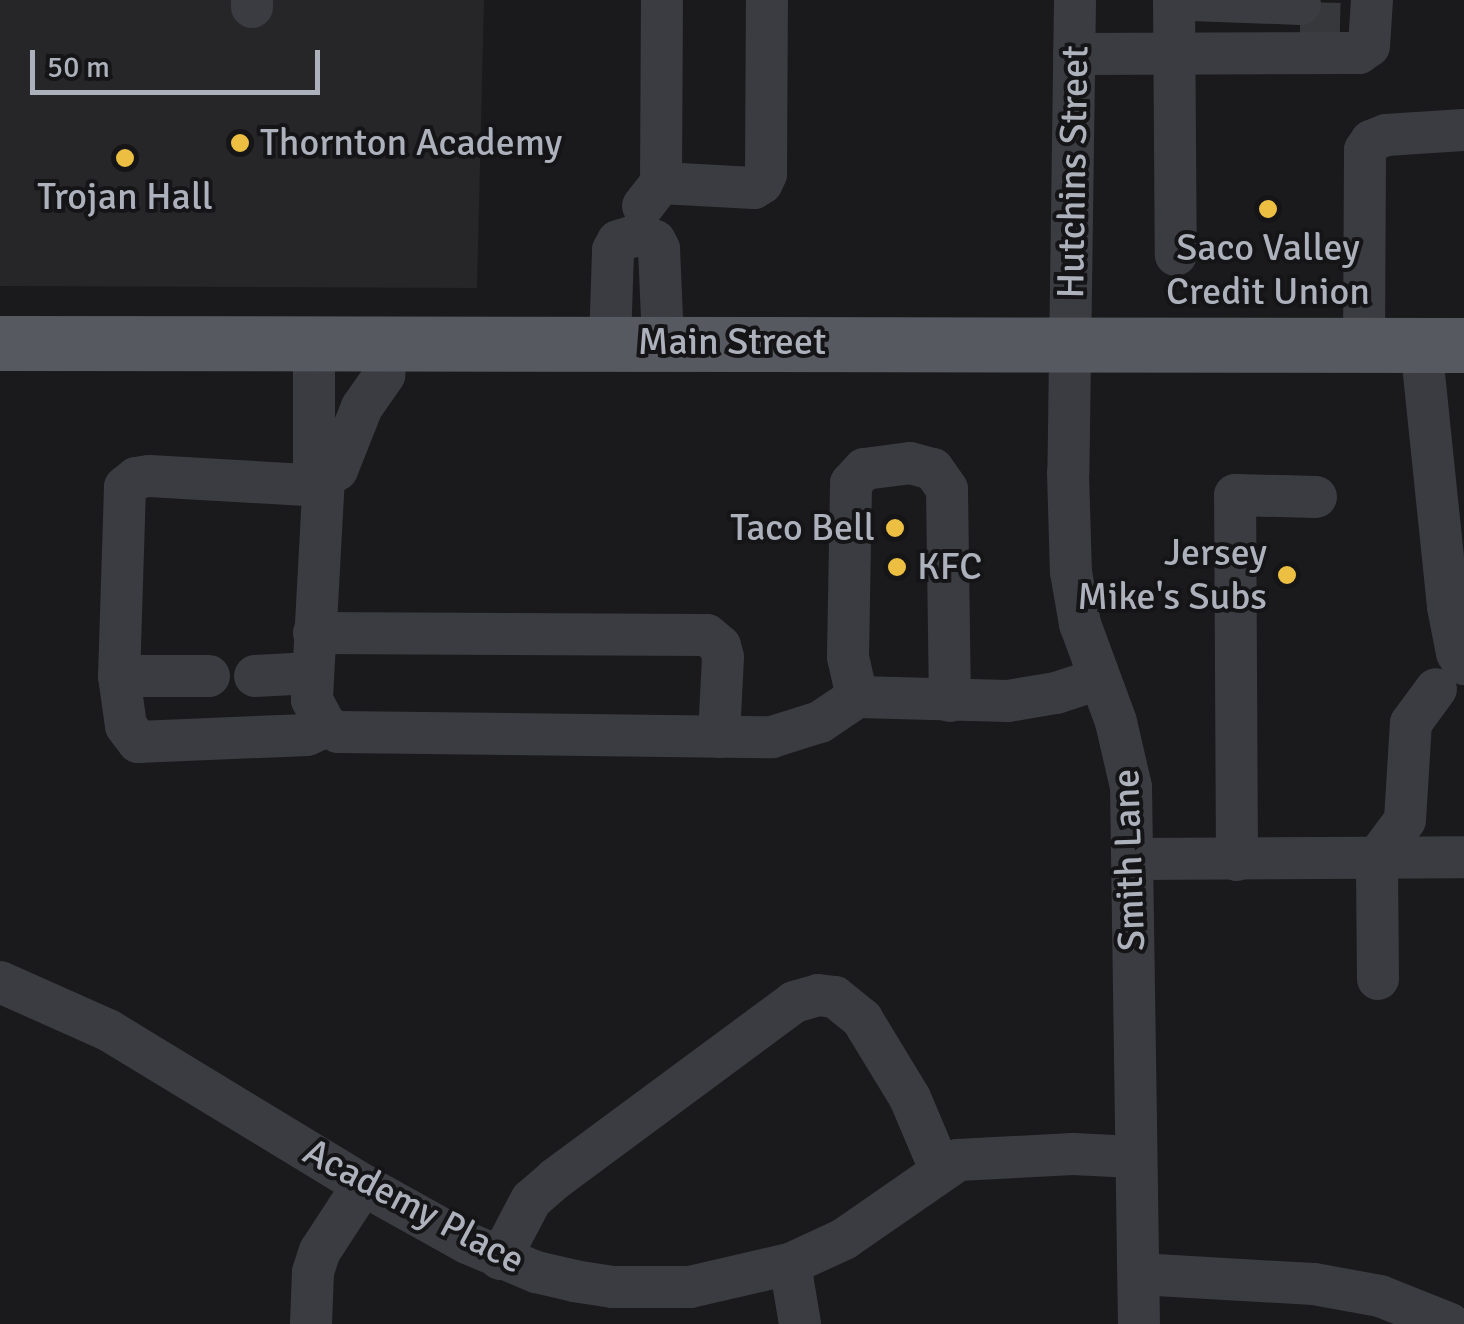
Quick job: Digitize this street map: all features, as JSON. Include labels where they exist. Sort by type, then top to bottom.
[{"type":"main road","name":"Main Street","points":[[0,343],[1442,345]]},
{"type":"street","points":[[637,342],[613,250],[618,242],[638,235],[642,207],[661,182],[662,0]]},
{"type":"street","points":[[661,182],[754,188],[762,183],[766,174],[767,0]]},
{"type":"street","name":"Hutchins Street","points":[[1070,344],[1075,0]]},
{"type":"street","points":[[1074,54],[1175,53],[1360,53],[1370,46],[1342,12],[1234,23],[1196,1],[1175,53],[1176,255]]},
{"type":"street","points":[[1364,344],[1364,150],[1371,141],[1386,136],[1464,130]]},
{"type":"street","points":[[314,344],[314,464],[323,481],[312,700],[326,726],[338,732],[772,737],[820,722],[857,697],[950,701],[1033,698],[1098,680]]},
{"type":"street","points":[[326,726],[307,735],[138,742],[126,726],[119,676],[125,487],[136,478],[149,476],[323,481],[337,470],[362,407],[384,376],[387,344]]},
{"type":"street","name":"Smith Lane","points":[[1070,344],[1072,572],[1080,624],[1126,754],[1133,859],[1139,1324]]},
{"type":"street","points":[[1378,980],[1377,858],[1405,820],[1411,723],[1450,676],[1456,653],[1448,607],[1442,345]]},
{"type":"street","points":[[857,697],[848,658],[848,493],[855,476],[864,468],[895,462],[933,469],[947,489],[950,701]]},
{"type":"street","points":[[1236,860],[1236,495],[1316,497]]},
{"type":"street","points":[[255,676],[313,653],[707,636],[720,646],[723,657],[718,737]]},
{"type":"street","points":[[119,676],[209,676]]},
{"type":"street","points":[[1133,859],[1464,857]]},
{"type":"street","name":"Academy Place","points":[[0,982],[108,1030],[363,1185],[500,1259],[536,1272],[613,1287],[690,1287],[790,1264],[874,1220],[940,1169],[958,1160],[1004,1156],[1134,1157]]},
{"type":"street","points":[[500,1259],[531,1200],[555,1178],[794,1002],[818,995],[835,997],[862,1018],[910,1098],[940,1169]]},
{"type":"street","points":[[310,1324],[314,1272],[320,1251],[363,1185]]},
{"type":"street","points":[[790,1264],[800,1324]]},
{"type":"street","points":[[1139,1274],[1314,1284],[1380,1296],[1450,1324]]},
{"type":"shaded area","name":"Thornton Academy","points":[[0,0],[484,0],[477,288],[0,286]]},
{"type":"tunnel","points":[[1300,23],[1340,24]]},
{"type":"place","name":"Thornton Academy","points":[[240,143]]},
{"type":"place","name":"Trojan Hall","points":[[125,158]]},
{"type":"place","name":"Saco Valley Credit Union","points":[[1268,209]]},
{"type":"place","name":"Taco Bell","points":[[895,528]]},
{"type":"place","name":"KFC","points":[[897,567]]},
{"type":"place","name":"Jersey Mike's Subs","points":[[1287,575]]}]
